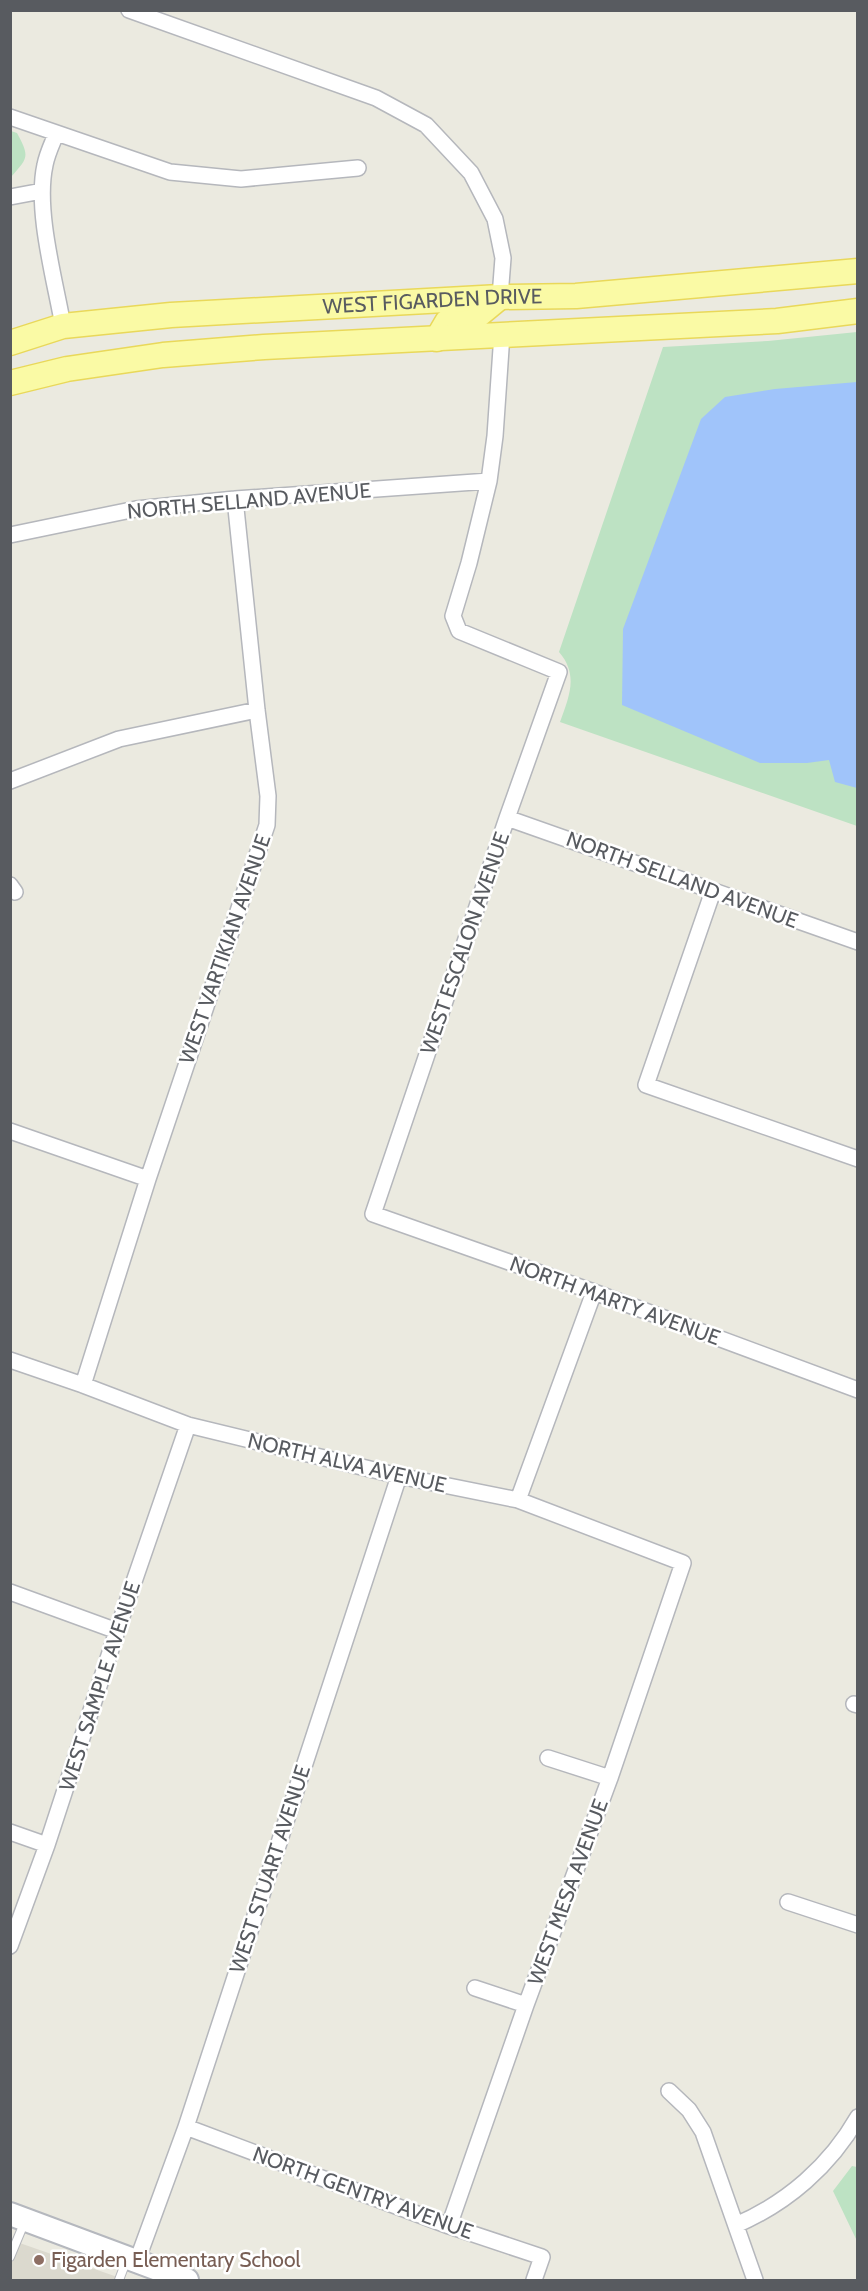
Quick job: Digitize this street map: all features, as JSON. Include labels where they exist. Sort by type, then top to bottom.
[{"type":"main road","name":"WEST FIGARDEN DRIVE","points":[[10,343],[63,326],[171,315],[500,297],[576,296],[858,271]]},
{"type":"main road","points":[[502,334],[518,316],[576,296]]},
{"type":"main road","points":[[437,339],[447,322],[477,316],[500,297]]},
{"type":"main road","name":"WEST FIGARDEN DRIVE","points":[[10,383],[67,369],[163,355],[264,346],[777,321],[858,311]]},
{"type":"street","points":[[129,10],[376,98],[426,125],[471,173],[495,219],[503,258],[500,297]]},
{"type":"street","points":[[10,117],[170,172],[242,179],[358,168]]},
{"type":"street","points":[[56,134],[45,164],[42,191],[43,215],[63,326]]},
{"type":"street","points":[[10,197],[42,191]]},
{"type":"street","points":[[489,481],[495,436],[502,334]]},
{"type":"street","name":"NORTH SELLAND AVENUE","points":[[10,535],[136,509],[236,499],[489,481]]},
{"type":"street","name":"WEST ESCALON AVENUE","points":[[373,1214],[559,672],[459,631],[453,616],[470,563],[489,481]]},
{"type":"street","name":"WEST VARTIKIAN AVENUE","points":[[83,1385],[148,1179],[267,825],[268,796],[256,710],[236,499]]},
{"type":"street","points":[[10,782],[119,740],[256,710]]},
{"type":"street","name":"NORTH SELLAND AVENUE","points":[[507,818],[858,942]]},
{"type":"street","points":[[713,891],[646,1085],[858,1159]]},
{"type":"street","points":[[10,1131],[148,1179]]},
{"type":"street","name":"NORTH MARTY AVENUE","points":[[373,1214],[594,1292],[858,1390]]},
{"type":"street","points":[[518,1500],[594,1292]]},
{"type":"street","name":"NORTH ALVA AVENUE","points":[[10,1360],[188,1425],[399,1476],[518,1500],[682,1563]]},
{"type":"street","name":"WEST SAMPLE AVENUE","points":[[10,1946],[47,1845],[117,1630],[188,1425]]},
{"type":"street","name":"WEST STUART AVENUE","points":[[132,2259],[186,2127],[399,1476]]},
{"type":"street","name":"WEST MESA AVENUE","points":[[449,2226],[526,2006],[610,1778],[682,1563]]},
{"type":"street","points":[[10,1592],[117,1630]]},
{"type":"street","name":"WEST MESA AVENUE","points":[[548,1758],[610,1778]]},
{"type":"street","points":[[10,1832],[47,1845]]},
{"type":"street","points":[[788,1902],[858,1925]]},
{"type":"street","name":"WEST MESA AVENUE","points":[[475,1988],[526,2006]]},
{"type":"street","points":[[669,2091],[689,2110],[703,2132],[755,2280]]},
{"type":"street","points":[[736,2225],[760,2215],[787,2197],[819,2169],[853,2137],[858,2117]]},
{"type":"street","name":"NORTH GENTRY AVENUE","points":[[186,2127],[449,2226],[542,2257],[534,2280]]},
{"type":"street","points":[[18,2217],[187,2280]]},
{"type":"lane","points":[[10,2257],[18,2217]]},
{"type":"lane","points":[[119,2280],[132,2259]]},
{"type":"shaded area","name":"Figarden Elementary School","points":[[11,2240],[126,2280],[11,2280]]},
{"type":"green space","points":[[11,131],[17,133],[24,147],[25,157],[11,177]]},
{"type":"green space","points":[[857,332],[857,826],[560,722],[569,695],[570,678],[569,669],[559,652],[663,347],[768,341]]},
{"type":"green space","points":[[852,2166],[857,2167],[857,2241],[833,2191]]},
{"type":"water","points":[[858,382],[857,788],[835,782],[829,760],[807,763],[760,763],[622,705],[623,629],[701,419],[725,397],[775,389]]},
{"type":"place","name":"Figarden Elementary School","points":[[39,2260]]}]
